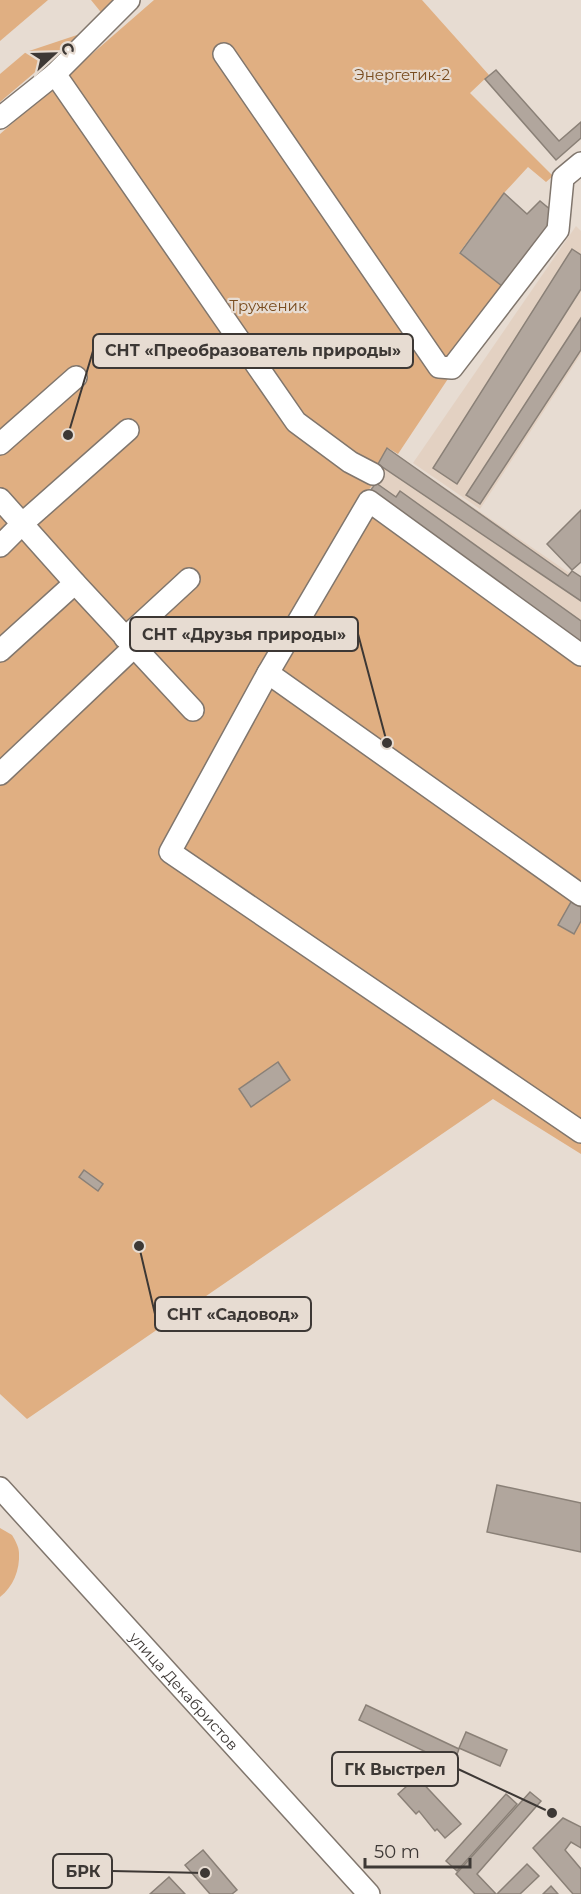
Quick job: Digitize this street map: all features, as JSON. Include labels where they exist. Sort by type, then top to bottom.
[{"type":"street","points":[[0,118],[55,74],[129,0]]},
{"type":"street","points":[[224,54],[438,367],[452,368],[558,230],[563,178],[581,163]]},
{"type":"street","points":[[55,74],[296,422],[350,462],[373,474]]},
{"type":"street","points":[[0,444],[76,376]]},
{"type":"street","points":[[0,546],[128,430]]},
{"type":"street","points":[[0,499],[75,584],[193,710]]},
{"type":"street","points":[[581,655],[369,501],[268,673],[170,852],[581,1132]]},
{"type":"street","points":[[0,774],[189,579]]},
{"type":"street","points":[[0,651],[75,584]]},
{"type":"street","points":[[268,673],[581,895]]},
{"type":"street","name":"улица Декабристов","points":[[0,1488],[369,1894]]},
{"type":"shaded area","points":[[576,226],[581,231],[581,354],[480,509],[413,463]]},
{"type":"shaded area","points":[[387,448],[581,581],[581,644],[370,491],[378,464]]},
{"type":"green space","points":[[0,0],[48,0],[0,41]]},
{"type":"green space","points":[[91,0],[119,0],[104,16]]},
{"type":"green space","points":[[154,0],[422,0],[489,75],[470,93],[553,176],[546,182],[528,167],[504,193],[459,253],[507,290],[398,454],[388,448],[378,463],[385,470],[366,493],[581,644],[581,1154],[493,1099],[27,1419],[0,1394],[0,134]]},
{"type":"green space","points":[[80,34],[0,102],[0,74],[26,52]]},
{"type":"green space","points":[[0,1528],[12,1535],[16,1541],[19,1559],[12,1583],[0,1597]]},
{"type":"building","points":[[496,70],[559,141],[581,122],[581,138],[556,160],[485,79]]},
{"type":"building","points":[[504,193],[527,214],[540,201],[558,216],[507,290],[460,253]]},
{"type":"building","points":[[572,249],[581,255],[581,289],[457,484],[433,468]]},
{"type":"building","points":[[581,318],[581,350],[480,504],[466,495]]},
{"type":"building","points":[[387,448],[568,576],[572,571],[581,577],[581,601],[378,464]]},
{"type":"building","points":[[376,483],[396,497],[400,491],[581,621],[581,642],[370,491]]},
{"type":"building","points":[[581,510],[581,562],[572,570],[547,544]]},
{"type":"building","points":[[571,902],[581,907],[581,921],[574,934],[558,925]]},
{"type":"building","points":[[278,1062],[290,1080],[251,1107],[239,1089]]},
{"type":"building","points":[[84,1170],[103,1184],[98,1191],[79,1177]]},
{"type":"building","points":[[497,1485],[581,1503],[581,1552],[487,1532]]},
{"type":"building","points":[[366,1705],[459,1749],[453,1765],[359,1720]]},
{"type":"building","points":[[466,1732],[507,1750],[500,1766],[459,1748]]},
{"type":"building","points":[[417,1777],[461,1824],[445,1838],[437,1829],[435,1831],[419,1811],[416,1814],[398,1794]]},
{"type":"building","points":[[530,1792],[541,1801],[477,1874],[496,1894],[475,1894],[456,1874]]},
{"type":"building","points":[[506,1794],[517,1804],[457,1871],[446,1861]]},
{"type":"building","points":[[563,1818],[581,1827],[581,1848],[571,1842],[565,1850],[581,1869],[581,1894],[573,1894],[533,1848]]},
{"type":"building","points":[[203,1850],[237,1890],[232,1894],[210,1894],[185,1865]]},
{"type":"building","points":[[527,1864],[539,1876],[520,1894],[497,1894]]},
{"type":"building","points":[[169,1877],[185,1894],[150,1894]]},
{"type":"building","points":[[551,1886],[558,1894],[543,1894]]},
{"type":"place","name":"СНТ «Преобразователь природы»","points":[[68,435]]},
{"type":"place","name":"СНТ «Друзья природы»","points":[[387,743]]},
{"type":"place","name":"СНТ «Садовод»","points":[[139,1246]]},
{"type":"place","name":"ГК Выстрел","points":[[552,1813]]},
{"type":"place","name":"БРК","points":[[205,1873]]},
{"type":"park label","name":"Энергетик-2","points":[[402,74]]},
{"type":"park label","name":"Труженик","points":[[268,305]]}]
